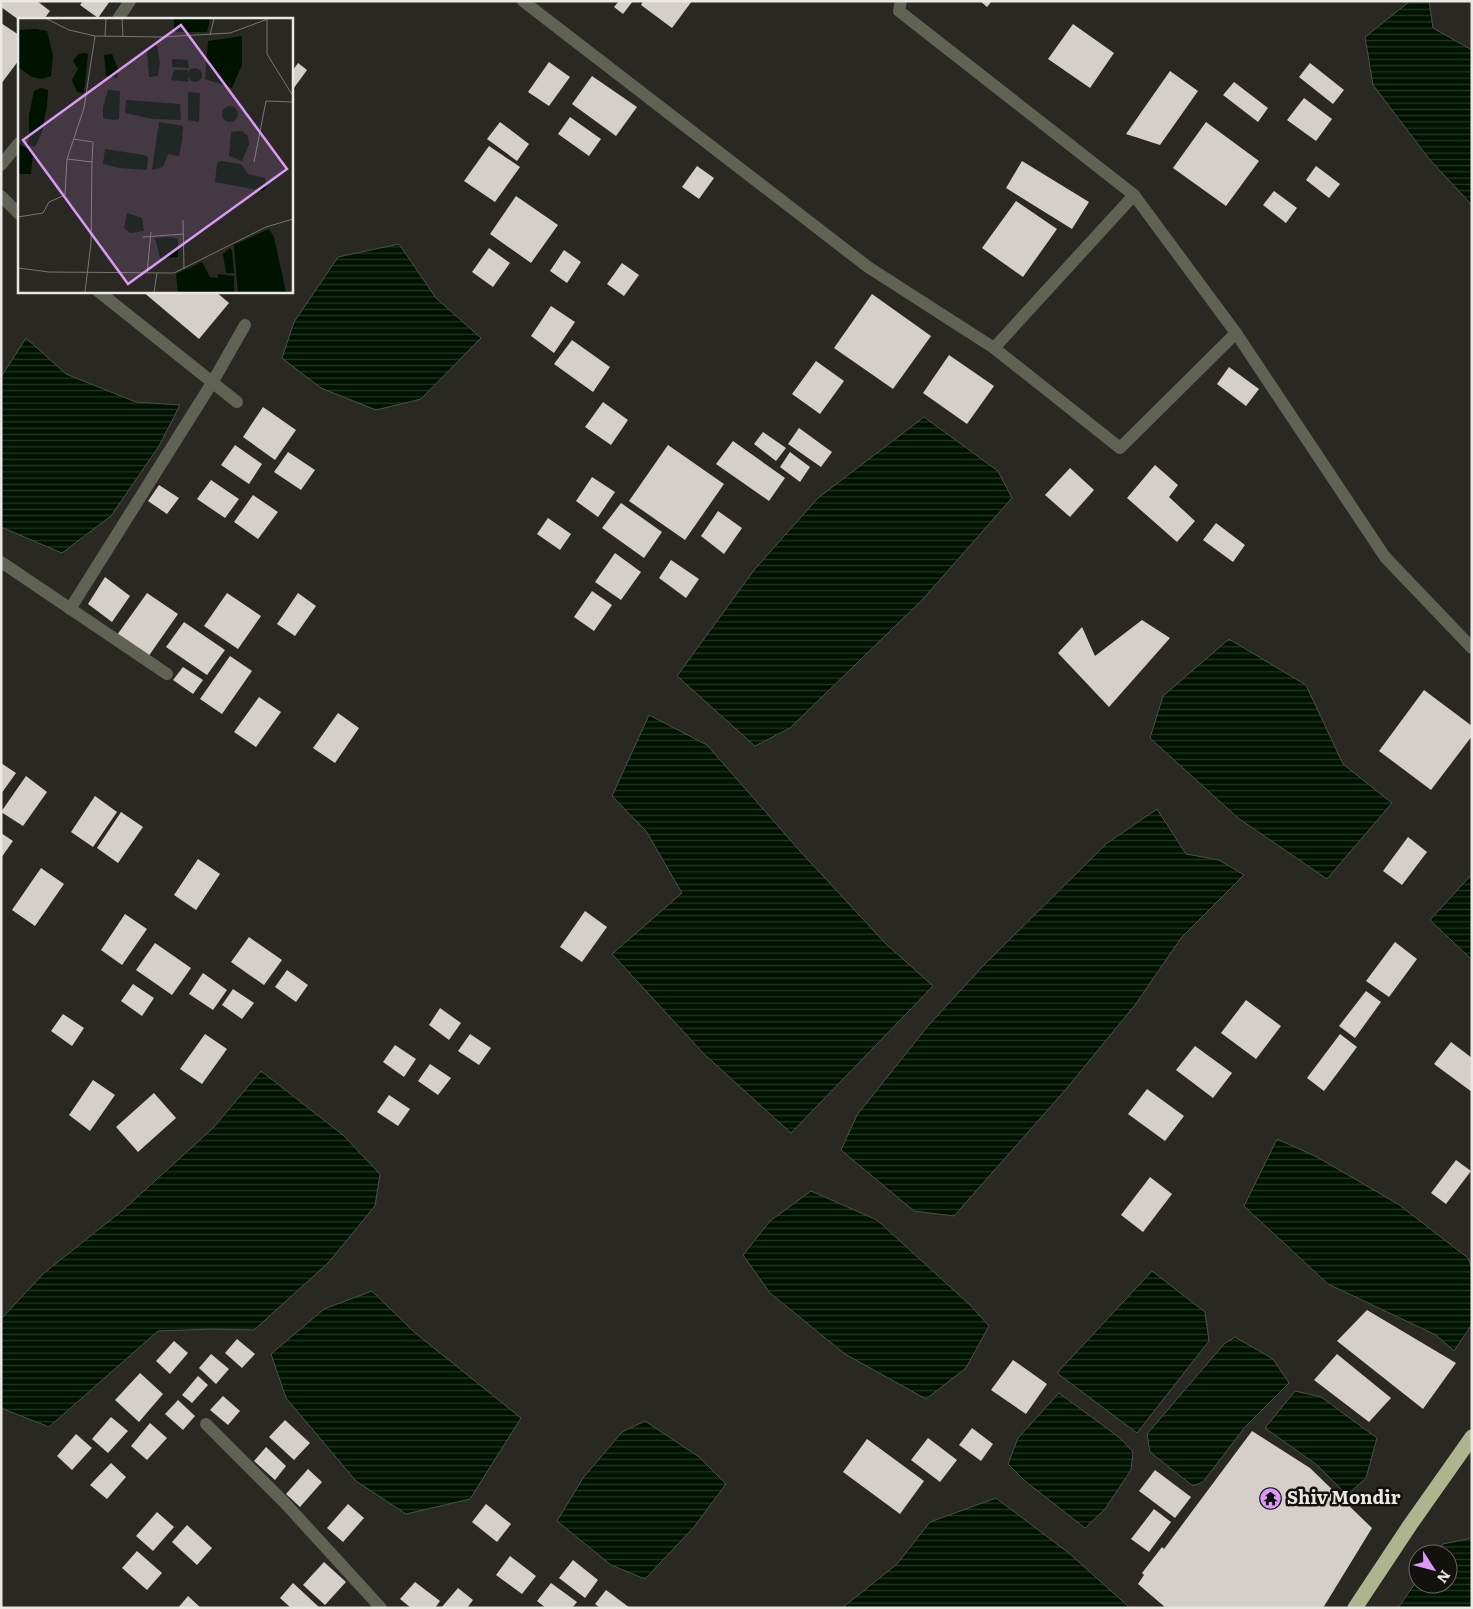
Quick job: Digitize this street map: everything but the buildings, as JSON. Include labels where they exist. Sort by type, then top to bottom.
[{"type":"highway","points":[[1355,1608],[1410,1525],[1472,1438]]},
{"type":"street","points":[[119,18],[130,1]]},
{"type":"street","points":[[523,1],[868,267],[994,348],[1120,448],[1236,333]]},
{"type":"street","points":[[901,1],[899,11],[1134,195],[1236,333],[1385,557],[1472,648]]},
{"type":"street","points":[[1,165],[18,144]]},
{"type":"street","points":[[994,348],[1134,195]]},
{"type":"street","points":[[1,196],[18,213]]},
{"type":"street","points":[[99,292],[237,402]]},
{"type":"street","points":[[70,609],[212,383],[245,325]]},
{"type":"street","points":[[1,562],[167,674]]},
{"type":"street","points":[[206,1424],[284,1502],[381,1608]]},
{"type":"shaded area","points":[[1410,1],[1429,1],[1433,28],[1472,50],[1472,205],[1430,160],[1373,85],[1365,37]]},
{"type":"shaded area","points":[[399,244],[436,298],[481,338],[421,399],[376,410],[321,388],[282,358],[294,322],[338,257]]},
{"type":"shaded area","points":[[26,338],[66,374],[136,402],[180,405],[159,446],[111,516],[62,553],[1,527],[1,377]]},
{"type":"shaded area","points":[[924,417],[998,471],[1012,498],[923,599],[790,728],[755,746],[677,676],[754,570],[818,498]]},
{"type":"shaded area","points":[[1229,639],[1306,685],[1343,764],[1392,803],[1327,879],[1238,818],[1150,738],[1163,696]]},
{"type":"shaded area","points":[[649,715],[707,745],[799,850],[886,944],[933,986],[791,1133],[704,1054],[612,954],[682,893],[646,831],[612,796]]},
{"type":"shaded area","points":[[1157,809],[1186,854],[1219,860],[1244,875],[1181,938],[1135,1005],[1067,1088],[954,1216],[914,1211],[841,1150],[857,1115],[927,1027],[982,967],[1106,844]]},
{"type":"shaded area","points":[[1472,874],[1472,960],[1430,920]]},
{"type":"shaded area","points":[[261,1071],[343,1135],[380,1174],[375,1206],[328,1263],[254,1330],[158,1331],[49,1427],[1,1408],[1,1319],[44,1273],[123,1210],[213,1128]]},
{"type":"shaded area","points":[[1277,1139],[1317,1157],[1398,1204],[1468,1258],[1472,1269],[1472,1324],[1454,1351],[1436,1335],[1328,1284],[1244,1206]]},
{"type":"shaded area","points":[[811,1191],[877,1220],[970,1305],[989,1326],[966,1368],[926,1399],[845,1354],[770,1293],[743,1255],[770,1221]]},
{"type":"shaded area","points":[[1152,1271],[1205,1312],[1209,1341],[1137,1433],[1057,1373]]},
{"type":"shaded area","points":[[372,1291],[414,1332],[521,1418],[470,1499],[406,1514],[356,1481],[286,1398],[271,1354],[324,1309]]},
{"type":"shaded area","points":[[1235,1337],[1273,1359],[1289,1383],[1245,1427],[1203,1482],[1193,1486],[1150,1452],[1147,1434],[1224,1344]]},
{"type":"shaded area","points":[[1295,1391],[1321,1397],[1377,1438],[1366,1478],[1347,1495],[1317,1465],[1265,1428]]},
{"type":"shaded area","points":[[1059,1393],[1120,1438],[1133,1452],[1131,1470],[1105,1509],[1085,1528],[1025,1481],[1008,1464],[1018,1438]]},
{"type":"shaded area","points":[[645,1421],[699,1457],[726,1484],[694,1527],[645,1579],[611,1565],[557,1521],[583,1478],[622,1432]]},
{"type":"shaded area","points":[[996,1498],[1070,1554],[1130,1608],[842,1608],[897,1564],[930,1522]]},
{"type":"shaded area","points":[[1472,1538],[1472,1608],[1398,1608],[1408,1594],[1458,1594],[1458,1544],[1443,1544]]},
{"type":"place","name":"Shiv Mondir","points":[[1271,1498]]}]
